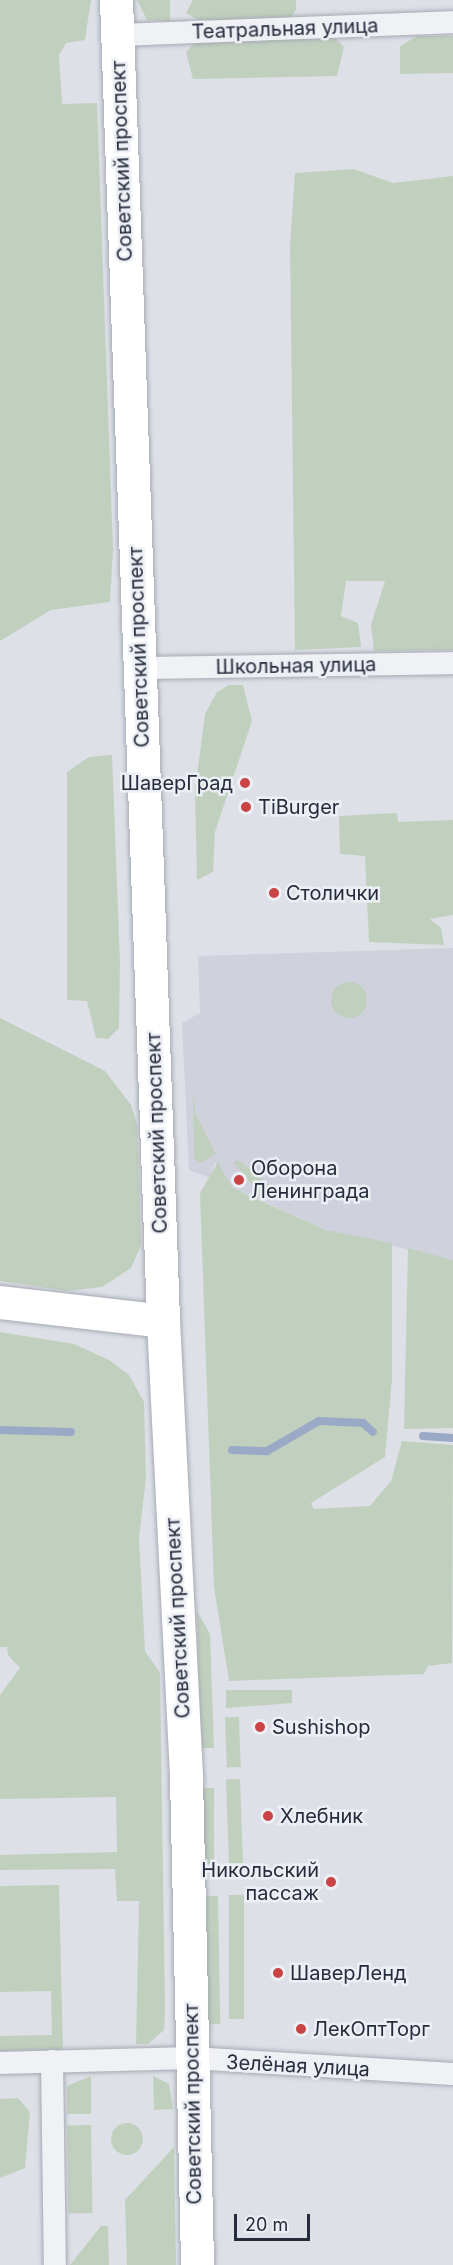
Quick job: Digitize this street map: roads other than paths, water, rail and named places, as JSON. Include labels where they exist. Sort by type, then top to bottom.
[{"type":"main road","name":"Советский проспект","points":[[116,0],[163,1321],[186,1777],[197,2265]]},
{"type":"main road","points":[[0,1302],[163,1321]]},
{"type":"street","name":"Театральная улица","points":[[117,34],[453,22]]},
{"type":"street","name":"Школьная улица","points":[[140,668],[453,663]]},
{"type":"street","name":"Зелёная улица","points":[[0,2063],[192,2058],[453,2074]]},
{"type":"street","points":[[52,2061],[55,2265]]},
{"type":"waterway","points":[[232,1450],[267,1451],[319,1421],[363,1423],[373,1432]]},
{"type":"waterway","points":[[0,1430],[71,1432]]},
{"type":"waterway","points":[[423,1436],[453,1438]]},
{"type":"place","name":"ШаверГрад","points":[[245,783]]},
{"type":"place","name":"TiBurger","points":[[246,807]]},
{"type":"place","name":"Столички","points":[[274,893]]},
{"type":"place","name":"Оборона Ленинграда","points":[[239,1180]]},
{"type":"place","name":"Sushishop","points":[[260,1727]]},
{"type":"place","name":"Хлебник","points":[[268,1816]]},
{"type":"place","name":"Никольский пассаж","points":[[331,1882]]},
{"type":"place","name":"ШаверЛенд","points":[[278,1973]]},
{"type":"place","name":"ЛекОптТорг","points":[[301,2029]]}]
